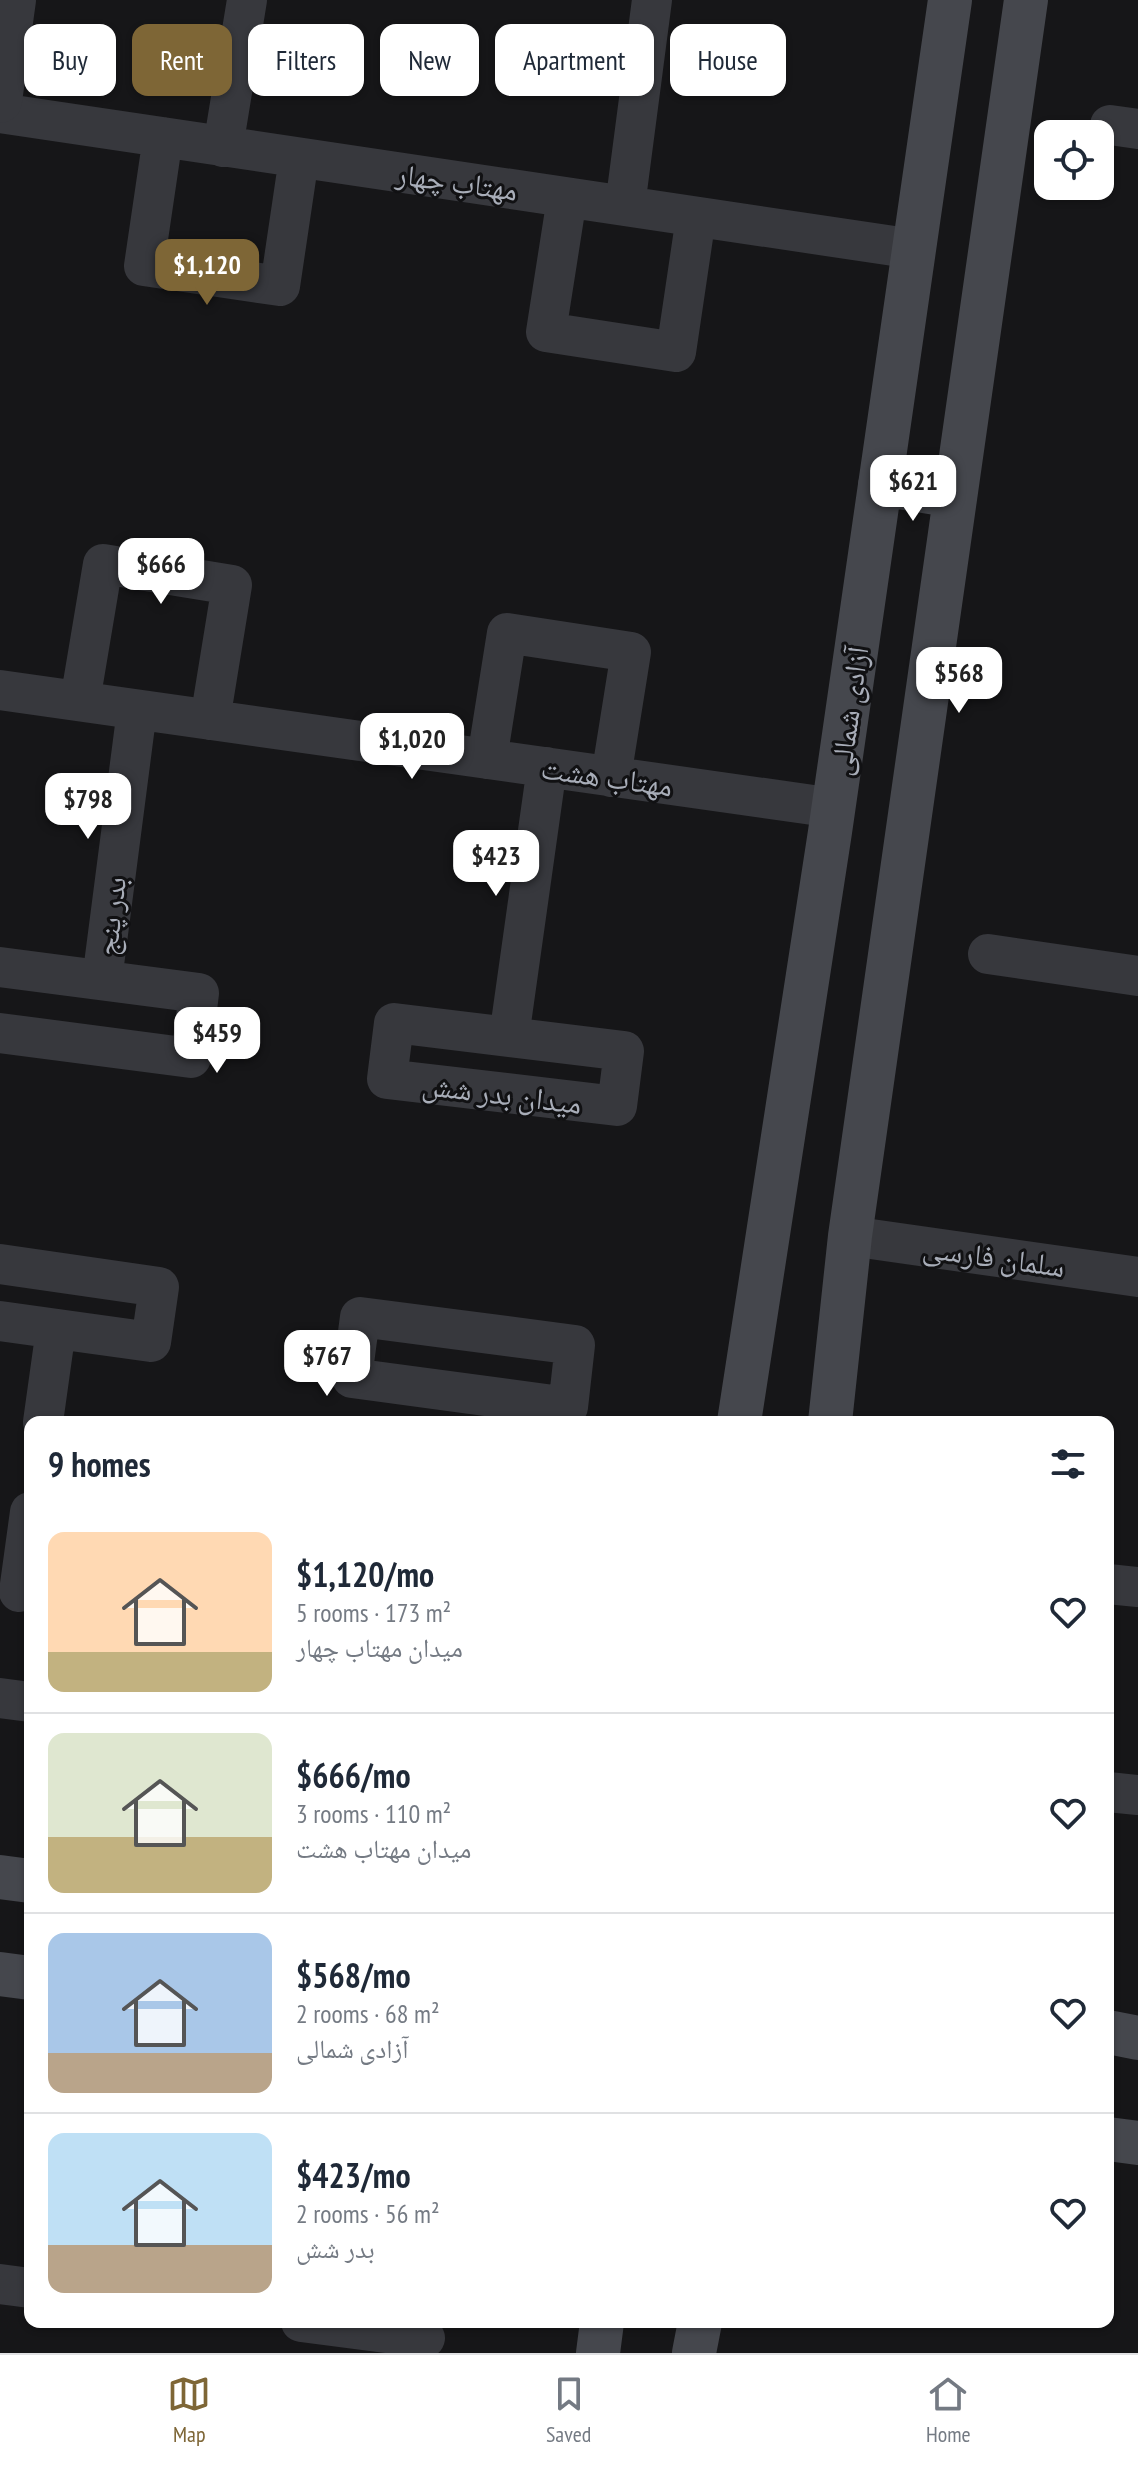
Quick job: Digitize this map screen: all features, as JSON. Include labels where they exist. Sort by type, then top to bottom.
[{"type":"main road","name":"آزادی شمالی","points":[[740,1416],[834,808],[950,0]]},
{"type":"main road","points":[[831,1416],[850,1236],[1026,0]]},
{"type":"main road","points":[[880,484],[955,496]]},
{"type":"main road","points":[[0,1877],[24,1880]]},
{"type":"main road","points":[[0,1974],[24,1977]]},
{"type":"main road","points":[[1114,2033],[1138,2038]]},
{"type":"main road","points":[[1114,2140],[1138,2143]]},
{"type":"main road","points":[[598,2353],[601,2328]]},
{"type":"main road","points":[[694,2353],[699,2328]]},
{"type":"street","points":[[0,101],[14,0]]},
{"type":"street","points":[[223,147],[247,0]]},
{"type":"street","points":[[625,206],[652,0]]},
{"type":"street","name":"مهتاب چهار","points":[[0,113],[914,249]]},
{"type":"street","points":[[163,137],[144,266],[280,286],[299,158]]},
{"type":"street","points":[[567,198],[546,332],[676,352],[696,217]]},
{"type":"street","points":[[80,701],[103,564],[232,585],[210,720]]},
{"type":"street","points":[[487,759],[507,633],[631,652],[611,777]]},
{"type":"street","name":"مهتاب هشت","points":[[0,690],[834,808]]},
{"type":"street","name":"بدر پنج","points":[[102,980],[137,710]]},
{"type":"street","points":[[509,1037],[547,767]]},
{"type":"street","points":[[988,954],[1138,976]]},
{"type":"street","points":[[0,967],[199,993],[191,1058],[0,1033]]},
{"type":"street","name":"میدان بدر شش","points":[[394,1023],[509,1037],[624,1051],[617,1106],[387,1079],[394,1023]]},
{"type":"street","name":"سلمان فارسی","points":[[850,1236],[1138,1277]]},
{"type":"street","points":[[0,1264],[159,1287],[151,1342],[0,1321]]},
{"type":"street","points":[[360,1317],[575,1345],[568,1407],[455,1407],[352,1378],[360,1317]]},
{"type":"street","points":[[44,1416],[56,1329]]},
{"type":"street","points":[[16,1592],[24,1546]]},
{"type":"street","points":[[1114,1585],[1138,1587]]},
{"type":"street","points":[[0,1698],[24,1701]]},
{"type":"street","points":[[1114,1793],[1138,1795]]},
{"type":"street","points":[[0,2284],[24,2287]]},
{"type":"street","points":[[319,2334],[405,2331]]}]
